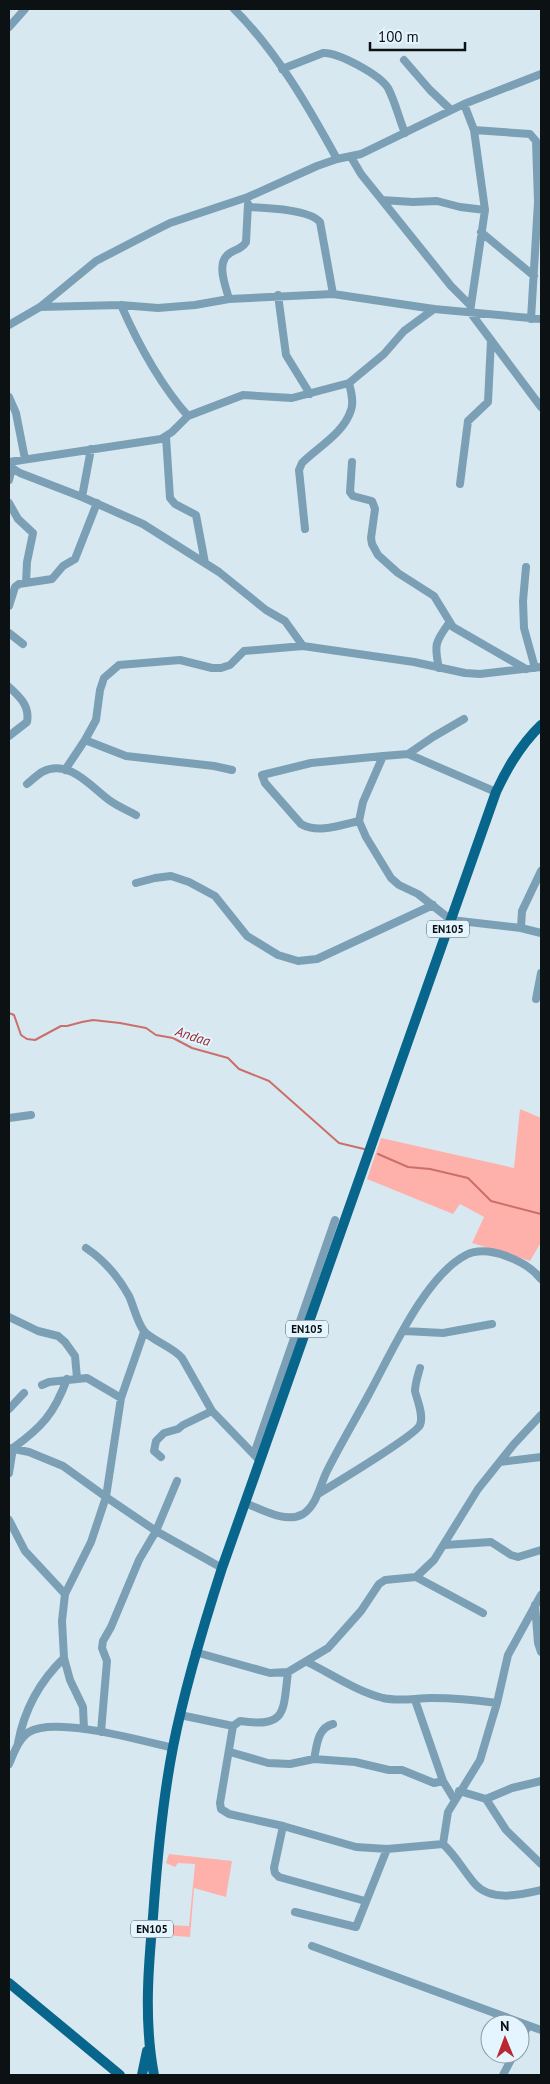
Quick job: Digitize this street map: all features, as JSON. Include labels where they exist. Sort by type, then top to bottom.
[{"type":"main road","name":"EN105","points":[[141,2074],[148,2038],[151,1938],[157,1865],[173,1748],[195,1652],[245,1503],[274,1398],[287,1369],[369,1155],[496,792],[526,739],[541,725]]},
{"type":"main road","points":[[9,1983],[119,2075]]},
{"type":"main road","name":"EN105","points":[[148,2038],[154,2075]]},
{"type":"street","points":[[9,27],[25,9]]},
{"type":"street","points":[[234,9],[255,30],[282,69],[304,102],[337,159]]},
{"type":"street","points":[[282,69],[323,53],[329,53],[369,72],[387,87],[404,133]]},
{"type":"street","points":[[404,60],[430,90],[451,110]]},
{"type":"street","points":[[9,325],[40,307],[96,261],[170,223],[248,197],[317,166],[361,154],[464,104],[540,76]]},
{"type":"street","points":[[464,104],[474,130],[485,210],[470,308]]},
{"type":"street","points":[[474,130],[530,134],[534,136],[536,141],[538,251],[530,319]]},
{"type":"street","points":[[351,157],[361,174],[470,308],[491,340],[541,407]]},
{"type":"street","points":[[229,299],[224,280],[223,262],[228,254],[239,249],[246,242],[248,197]]},
{"type":"street","points":[[382,200],[436,201],[460,208],[485,210]]},
{"type":"street","points":[[248,207],[298,213],[318,219],[333,294]]},
{"type":"street","points":[[481,232],[534,276]]},
{"type":"street","points":[[40,307],[121,305],[158,308],[194,305],[229,299],[333,294],[434,309],[470,308],[530,319],[541,319]]},
{"type":"street","points":[[278,296],[286,355],[310,394]]},
{"type":"street","points":[[121,305],[146,357],[174,400],[188,416]]},
{"type":"street","points":[[10,466],[25,459],[166,437],[188,416],[243,395],[292,398],[350,382],[384,354],[404,331],[434,309]]},
{"type":"street","points":[[460,484],[468,421],[488,402],[491,340]]},
{"type":"street","points":[[305,529],[299,470],[302,463],[342,426],[351,410],[350,382]]},
{"type":"street","points":[[9,397],[16,413],[25,459]]},
{"type":"street","points":[[166,437],[170,498],[175,504],[196,515],[205,563]]},
{"type":"street","points":[[82,497],[91,448]]},
{"type":"street","points":[[352,462],[350,492],[357,498],[372,501],[375,508],[371,538],[375,550],[398,573],[434,596],[449,623],[460,632],[534,668]]},
{"type":"street","points":[[10,466],[143,524],[219,572],[266,610],[284,620],[303,646]]},
{"type":"street","points":[[9,480],[10,466]]},
{"type":"street","points":[[9,502],[18,518],[33,533],[27,562],[26,583]]},
{"type":"street","points":[[9,606],[15,587],[26,583],[52,579],[64,566],[75,560],[97,503]]},
{"type":"street","points":[[526,567],[523,601],[524,628],[534,668]]},
{"type":"street","points":[[439,668],[435,645],[437,638],[449,623]]},
{"type":"street","points":[[9,633],[23,644]]},
{"type":"street","points":[[64,770],[85,740],[96,720],[100,690],[104,678],[120,666],[180,660],[212,668],[221,668],[230,665],[244,650],[303,646],[414,662],[480,674],[534,668]]},
{"type":"street","points":[[9,687],[26,706],[28,713],[27,722],[9,736]]},
{"type":"street","points":[[408,754],[432,737],[464,719]]},
{"type":"street","points":[[85,740],[126,756],[214,766],[232,770]]},
{"type":"street","points":[[359,821],[333,827],[307,828],[301,824],[264,783],[262,775],[311,763],[408,754],[496,792]]},
{"type":"street","points":[[383,756],[363,802],[359,821],[366,837],[391,878],[399,885],[418,894],[451,920],[521,928],[541,933]]},
{"type":"street","points":[[27,784],[43,772],[64,770],[79,775],[109,801],[136,815]]},
{"type":"street","points":[[521,928],[522,912],[541,871]]},
{"type":"street","points":[[136,884],[155,878],[171,876],[189,882],[215,896],[247,936],[278,955],[298,961],[317,959],[433,905]]},
{"type":"street","points":[[536,999],[541,973]]},
{"type":"street","points":[[9,1118],[31,1115]]},
{"type":"street","points":[[287,1369],[335,1220]]},
{"type":"street","points":[[86,1248],[103,1259],[116,1277],[129,1297],[144,1332],[177,1352],[212,1411],[257,1457]]},
{"type":"street","points":[[245,1503],[278,1516],[291,1517],[303,1514],[318,1494],[326,1473],[404,1331],[430,1288],[446,1271],[468,1254],[482,1252],[503,1254],[536,1273],[541,1279]]},
{"type":"street","points":[[9,1317],[38,1331],[58,1336],[65,1342],[75,1356],[78,1378]]},
{"type":"street","points":[[404,1331],[443,1333],[492,1324]]},
{"type":"street","points":[[84,1729],[83,1706],[70,1680],[64,1658],[62,1621],[64,1594],[91,1542],[106,1498],[121,1398],[144,1332]]},
{"type":"street","points":[[318,1494],[402,1441],[418,1428],[421,1418],[415,1389],[420,1368]]},
{"type":"street","points":[[42,1385],[67,1379],[90,1379],[121,1398]]},
{"type":"street","points":[[11,1448],[31,1435],[47,1419],[59,1401],[67,1379]]},
{"type":"street","points":[[9,1408],[24,1393]]},
{"type":"street","points":[[161,1457],[154,1451],[156,1441],[164,1433],[178,1429],[183,1424],[212,1411]]},
{"type":"street","points":[[416,1577],[434,1560],[478,1489],[514,1444],[541,1415]]},
{"type":"street","points":[[9,1473],[11,1448]]},
{"type":"street","points":[[11,1448],[29,1452],[63,1466],[106,1498],[156,1531],[222,1568]]},
{"type":"street","points":[[500,1462],[541,1458]]},
{"type":"street","points":[[102,1732],[107,1661],[102,1648],[103,1641],[111,1627],[139,1560],[156,1531],[177,1480]]},
{"type":"street","points":[[9,1520],[25,1551],[64,1594]]},
{"type":"street","points":[[444,1545],[491,1542],[511,1555],[518,1557],[541,1550]]},
{"type":"street","points":[[195,1652],[270,1673],[288,1672],[328,1648],[361,1611],[379,1584],[385,1580],[416,1577],[483,1613]]},
{"type":"street","points":[[443,1844],[448,1812],[454,1799],[480,1760],[497,1703],[508,1654],[541,1595]]},
{"type":"street","points":[[535,1604],[538,1643],[541,1652]]},
{"type":"street","points":[[9,1764],[18,1744],[22,1726],[31,1703],[47,1677],[64,1658]]},
{"type":"street","points":[[307,1662],[365,1692],[383,1698],[415,1700],[430,1698],[473,1699],[497,1703]]},
{"type":"street","points":[[180,1715],[233,1726],[240,1721],[259,1724],[274,1721],[279,1717],[284,1707],[288,1672]]},
{"type":"street","points":[[415,1700],[443,1780],[454,1799]]},
{"type":"street","points":[[314,1759],[321,1731],[326,1726],[333,1724]]},
{"type":"street","points":[[18,1744],[27,1733],[35,1729],[61,1726],[102,1732],[173,1748]]},
{"type":"street","points":[[233,1726],[220,1802],[221,1809],[229,1814],[283,1826],[356,1847],[387,1849],[443,1844],[452,1852],[476,1885],[490,1894],[505,1896],[541,1890]]},
{"type":"street","points":[[230,1752],[268,1763],[290,1764],[314,1759],[355,1762],[388,1770],[402,1770],[434,1783],[443,1780]]},
{"type":"street","points":[[459,1792],[486,1799],[512,1788],[541,1781]]},
{"type":"street","points":[[486,1799],[506,1830],[541,1864]]},
{"type":"street","points":[[283,1826],[274,1868],[275,1873],[279,1877],[365,1901]]},
{"type":"street","points":[[295,1912],[356,1927],[387,1849]]},
{"type":"street","points":[[312,1946],[496,2014]]},
{"type":"shaded area","points":[[520,1109],[541,1118],[541,1242],[530,1261],[472,1243],[484,1217],[460,1204],[453,1214],[367,1179],[381,1138],[514,1168]]},
{"type":"shaded area","points":[[169,1854],[232,1861],[226,1897],[194,1888],[190,1937],[163,1935],[160,1929],[168,1925],[189,1926],[195,1864],[178,1863],[175,1867],[166,1863]]},
{"type":"waterway","name":"Andaa","points":[[9,1013],[14,1015],[21,1035],[27,1039],[35,1040],[61,1026],[93,1020],[146,1028],[156,1035],[173,1038],[192,1048],[228,1058],[239,1069],[269,1081],[339,1143],[364,1149]]},
{"type":"waterway","name":"Andaa","points":[[378,1154],[408,1167],[430,1169],[468,1178],[491,1201],[541,1214]]}]
